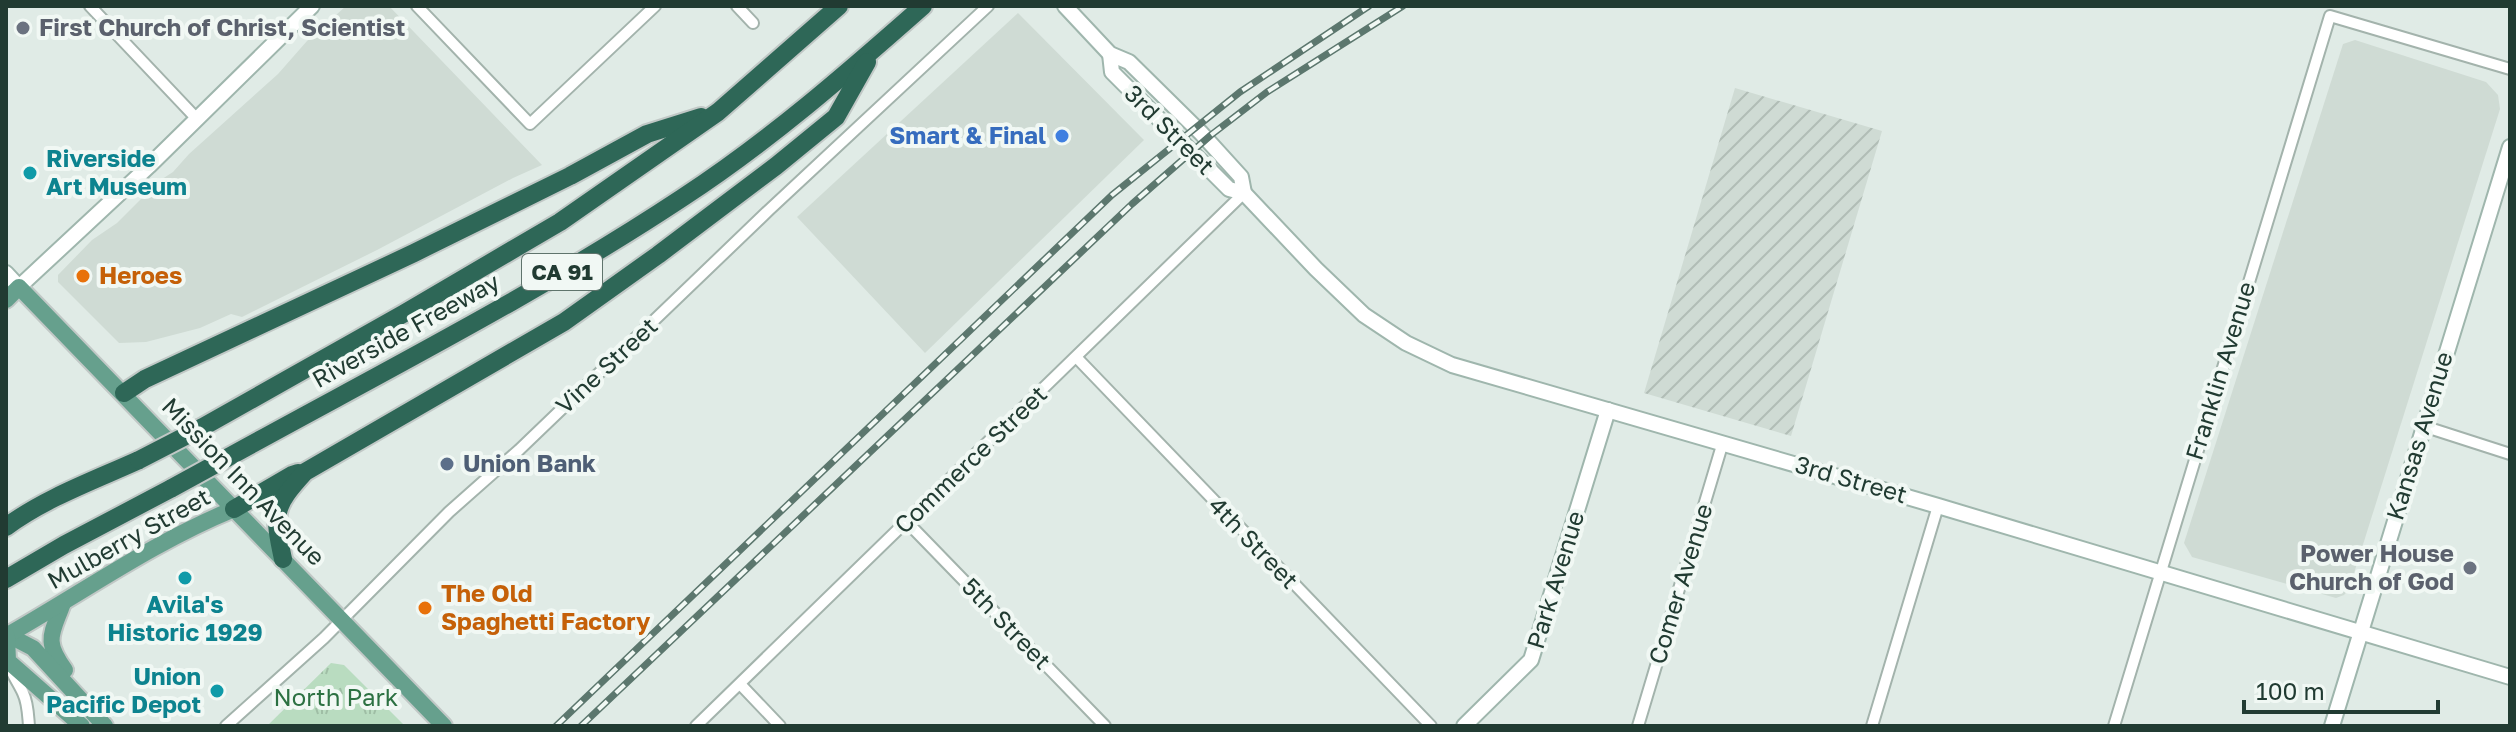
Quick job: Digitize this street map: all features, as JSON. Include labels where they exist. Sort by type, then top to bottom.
[{"type":"highway","name":"Riverside Freeway","points":[[10,521],[201,428],[560,222],[718,112],[839,6]]},
{"type":"highway","name":"Riverside Freeway","points":[[6,579],[561,273],[683,197],[798,113],[923,6]]},
{"type":"highway","points":[[234,509],[292,475],[305,472],[564,322],[658,255],[836,117],[874,49]]},
{"type":"highway","points":[[124,393],[145,379],[570,176],[647,134],[718,112]]},
{"type":"highway","points":[[283,559],[276,514],[290,489],[305,472]]},
{"type":"main road","points":[[6,300],[312,6]]},
{"type":"main road","name":"3rd Street","points":[[1065,6],[1110,54],[1129,62],[1201,133],[1241,177],[1244,193],[1364,315],[1406,343],[1452,365],[1723,442],[2510,677]]},
{"type":"main road","name":"Kansas Avenue","points":[[2332,726],[2510,147]]},
{"type":"main road","name":"Mission Inn Avenue","points":[[6,273],[444,726]]},
{"type":"main road","name":"Park Avenue","points":[[1464,726],[1531,660],[1608,410]]},
{"type":"main road","name":"Mulberry Street","points":[[6,635],[144,554],[234,509]]},
{"type":"main road","points":[[63,603],[50,635],[50,646],[76,683],[77,696]]},
{"type":"main road","points":[[6,635],[8,661],[82,726]]},
{"type":"main road","points":[[6,635],[33,648],[105,726]]},
{"type":"street","points":[[90,6],[197,119]]},
{"type":"street","points":[[417,6],[530,124],[655,6]]},
{"type":"street","points":[[737,6],[753,23]]},
{"type":"street","name":"Vine Street","points":[[226,726],[269,689],[449,512],[519,450],[769,210],[988,6]]},
{"type":"street","name":"Franklin Avenue","points":[[2114,726],[2330,16],[2510,69]]},
{"type":"street","name":"Commerce Street","points":[[696,726],[1244,193]]},
{"type":"street","name":"4th Street","points":[[1077,358],[1431,726]]},
{"type":"street","points":[[2423,426],[2510,454]]},
{"type":"street","name":"Comer Avenue","points":[[1638,726],[1723,442]]},
{"type":"street","points":[[1872,726],[1938,506]]},
{"type":"street","name":"5th Street","points":[[907,522],[1105,726]]},
{"type":"street","points":[[8,661],[27,702],[29,726]]},
{"type":"street","points":[[740,684],[780,726]]},
{"type":"shaded area","points":[[346,6],[389,6],[542,165],[242,317],[231,314],[200,328],[146,342],[119,343],[58,282],[58,275],[92,240],[117,223],[278,74],[307,41]]},
{"type":"shaded area","points":[[1018,13],[1144,140],[925,353],[797,217]]},
{"type":"shaded area","points":[[2355,40],[2486,82],[2498,95],[2500,109],[2349,589],[2336,598],[2192,557],[2184,543],[2343,44]]},
{"type":"shaded area","points":[[1735,88],[1882,131],[1791,436],[1644,393]]},
{"type":"green space","name":"North Park","points":[[331,663],[344,665],[403,724],[267,726]]},
{"type":"railway","points":[[556,726],[1112,195],[1240,92],[1369,6]]},
{"type":"railway","points":[[581,726],[1132,204],[1211,135],[1267,92],[1403,6]]},
{"type":"place","name":"First Church of Christ, Scientist","points":[[23,28]]},
{"type":"place","name":"Smart & Final","points":[[1062,136]]},
{"type":"place","name":"Riverside Art Museum","points":[[30,173]]},
{"type":"place","name":"Heroes","points":[[83,276]]},
{"type":"place","name":"Union Bank","points":[[447,464]]},
{"type":"place","name":"Power House Church of God","points":[[2470,568]]},
{"type":"place","name":"Avila's Historic 1929","points":[[185,578]]},
{"type":"place","name":"The Old Spaghetti Factory","points":[[425,608]]},
{"type":"place","name":"Union Pacific Depot","points":[[217,691]]}]
